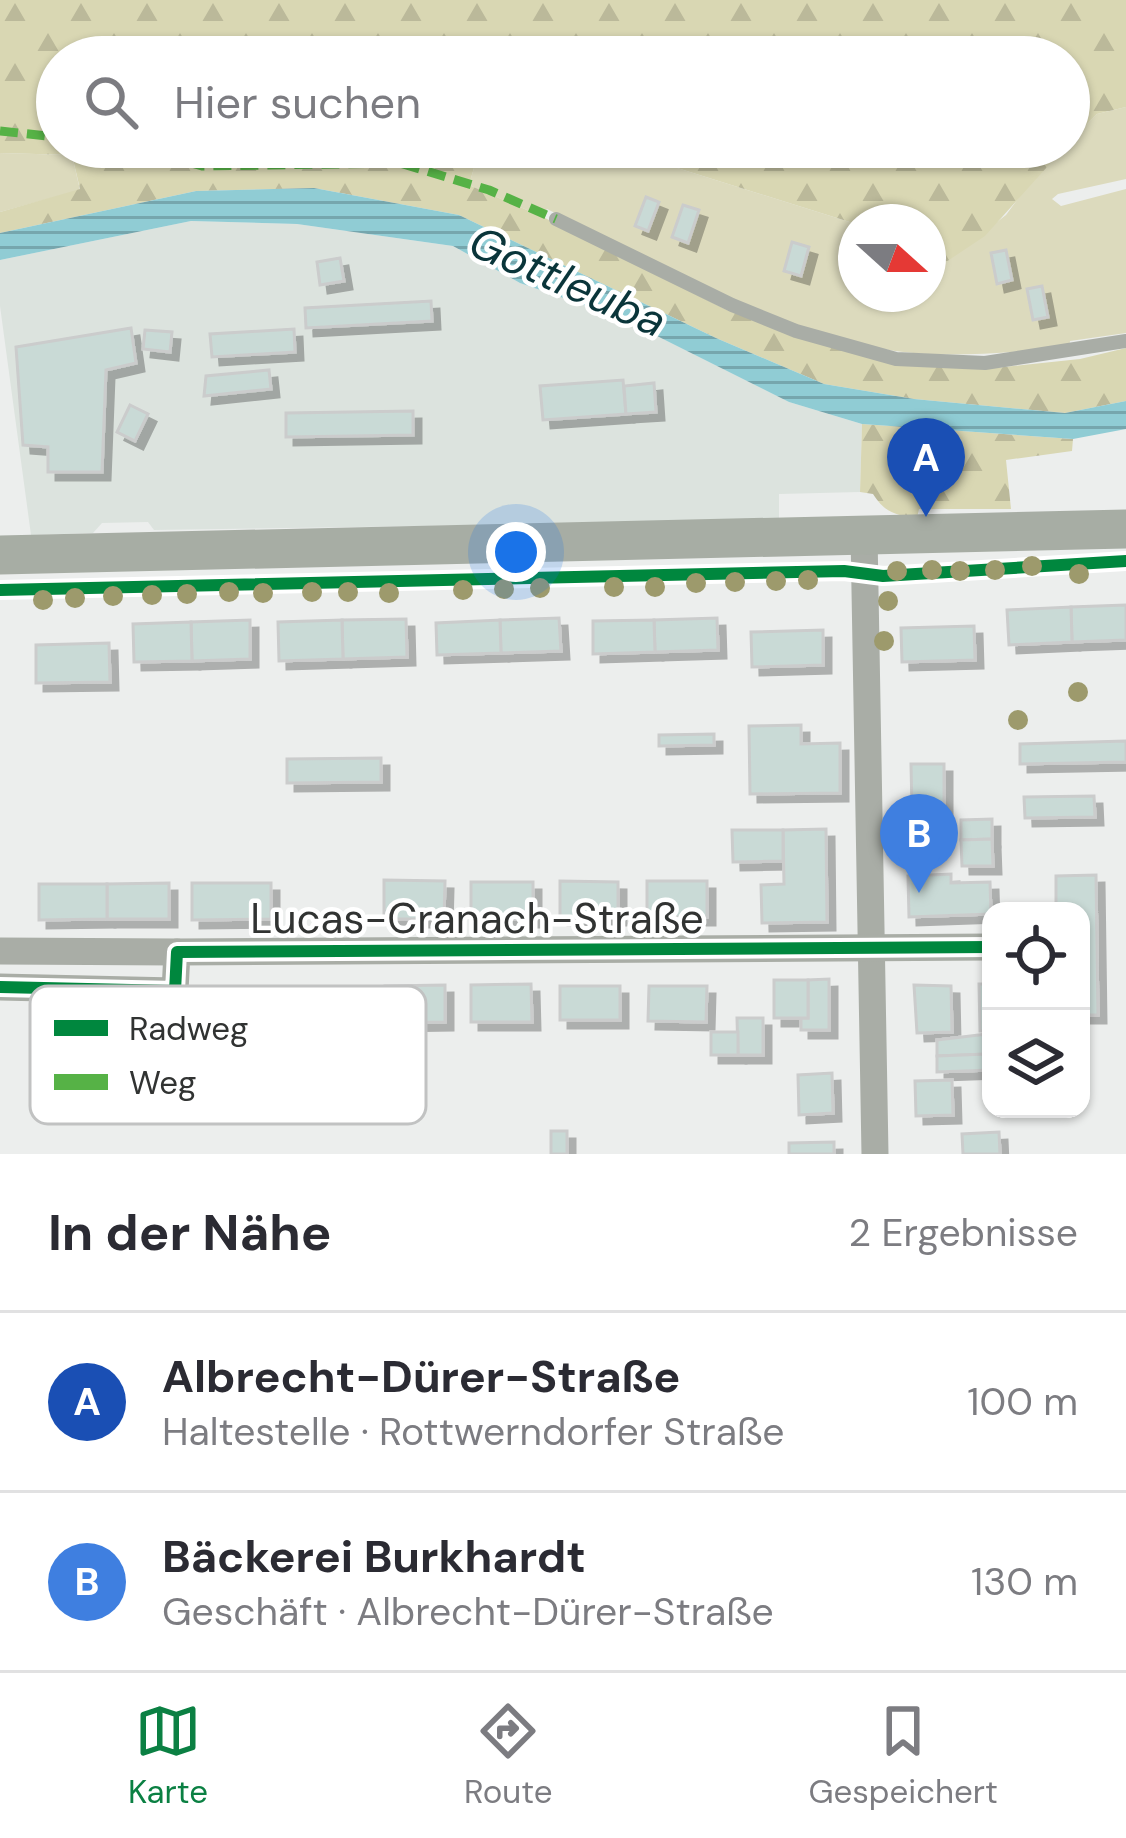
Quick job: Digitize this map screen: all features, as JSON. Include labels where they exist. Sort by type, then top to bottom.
[{"type":"main road","points":[[0,555],[1126,529]]},
{"type":"street","points":[[864,534],[875,1154]]},
{"type":"street","name":"Lucas-Cranach-Straße","points":[[0,950],[982,947]]},
{"type":"street","points":[[176,986],[177,952]]},
{"type":"street","points":[[0,987],[30,988]]},
{"type":"lane","points":[[556,219],[796,331],[896,358],[985,363],[1126,341]]},
{"type":"shaded area","points":[[1126,107],[1126,179],[1052,199],[1061,206],[1126,189],[1126,333],[1070,341],[1069,348],[938,354],[851,342],[716,293],[547,209],[543,217],[469,185],[474,168],[677,168],[838,218],[838,312],[946,312],[946,262],[1006,215],[1045,168],[1090,168],[1090,121],[1097,114]]},
{"type":"shaded area","points":[[0,153],[36,154],[36,168],[75,168],[80,190],[0,212]]},
{"type":"shaded area","points":[[191,221],[297,224],[453,246],[520,283],[621,318],[789,402],[862,424],[860,492],[779,494],[779,521],[154,530],[148,522],[102,523],[93,533],[31,535],[0,306],[0,260]]},
{"type":"green space","points":[[0,0],[1126,0],[1126,107],[1097,114],[1090,121],[1090,36],[36,36],[36,154],[0,153]]},
{"type":"green space","points":[[75,168],[474,168],[469,185],[727,310],[797,336],[985,369],[1080,359],[1126,348],[1126,401],[1065,413],[914,399],[824,384],[716,338],[459,215],[314,188],[196,191],[0,233],[0,212],[80,189]]},
{"type":"green space","points":[[677,168],[1046,168],[985,236],[946,262],[946,204],[838,204],[838,218]]},
{"type":"green space","points":[[862,424],[1073,439],[1072,451],[1006,460],[1011,509],[919,509],[917,518],[892,512],[873,494],[860,492]]},
{"type":"water","name":"Gottleuba","points":[[314,188],[459,215],[716,338],[824,384],[914,399],[1065,413],[1126,401],[1126,429],[1073,439],[862,424],[789,402],[621,318],[520,283],[453,246],[297,224],[191,221],[0,260],[0,233],[196,191]]},
{"type":"building","points":[[646,197],[659,202],[648,231],[635,226]]},
{"type":"building","points":[[683,205],[699,210],[688,243],[672,237]]},
{"type":"building","points":[[792,242],[809,247],[801,276],[784,271]]},
{"type":"building","points":[[1006,250],[1012,280],[997,284],[991,253]]},
{"type":"building","points":[[340,258],[344,281],[320,285],[317,262]]},
{"type":"building","points":[[1042,286],[1048,317],[1033,320],[1027,289]]},
{"type":"building","points":[[431,301],[432,321],[306,328],[305,308]]},
{"type":"building","points":[[131,328],[136,363],[106,370],[102,472],[48,472],[48,447],[23,445],[16,347]]},
{"type":"building","points":[[294,329],[295,352],[212,357],[210,334]]},
{"type":"building","points":[[145,330],[172,332],[170,352],[143,349]]},
{"type":"building","points":[[269,370],[271,389],[204,396],[206,376]]},
{"type":"building","points":[[623,380],[626,414],[543,420],[540,386]]},
{"type":"building","points":[[654,383],[656,412],[626,414],[624,386]]},
{"type":"building","points":[[130,405],[148,414],[135,441],[117,432]]},
{"type":"building","points":[[413,411],[413,435],[286,437],[286,413]]},
{"type":"building","points":[[1126,605],[1126,640],[1072,642],[1071,607]]},
{"type":"building","points":[[1071,607],[1072,642],[1009,645],[1007,610]]},
{"type":"building","points":[[559,618],[561,651],[501,653],[500,620]]},
{"type":"building","points":[[717,618],[718,650],[655,652],[654,620]]},
{"type":"building","points":[[406,619],[407,657],[343,659],[342,620]]},
{"type":"building","points":[[250,620],[250,659],[192,661],[191,622]]},
{"type":"building","points":[[342,620],[343,659],[279,661],[278,622]]},
{"type":"building","points":[[500,620],[501,653],[437,655],[436,623]]},
{"type":"building","points":[[654,620],[655,652],[593,654],[593,621]]},
{"type":"building","points":[[191,622],[192,661],[134,662],[133,624]]},
{"type":"building","points":[[974,626],[975,660],[902,662],[901,628]]},
{"type":"building","points":[[823,630],[823,665],[752,667],[751,632]]},
{"type":"building","points":[[109,643],[110,682],[36,683],[36,645]]},
{"type":"building","points":[[801,725],[801,744],[840,743],[840,793],[750,794],[749,726]]},
{"type":"building","points":[[714,734],[714,745],[659,746],[659,735]]},
{"type":"building","points":[[1126,741],[1126,762],[1020,764],[1020,744]]},
{"type":"building","points":[[381,758],[381,782],[287,783],[287,759]]},
{"type":"building","points":[[911,764],[944,764],[944,811],[912,811]]},
{"type":"building","points":[[1094,796],[1095,817],[1025,818],[1024,797]]},
{"type":"building","points":[[992,819],[992,839],[961,840],[961,820]]},
{"type":"building","points":[[826,829],[827,922],[762,923],[761,885],[784,884],[783,830]]},
{"type":"building","points":[[732,830],[783,830],[783,861],[733,862]]},
{"type":"building","points":[[992,839],[993,866],[962,866],[961,840]]},
{"type":"building","points":[[951,874],[951,883],[990,882],[991,902],[982,902],[982,914],[909,917],[908,876]]},
{"type":"building","points":[[1096,875],[1098,1015],[1090,1015],[1090,902],[1056,902],[1056,876]]},
{"type":"building","points":[[384,880],[445,881],[444,919],[384,919]]},
{"type":"building","points":[[560,881],[618,882],[618,917],[560,917]]},
{"type":"building","points":[[647,881],[707,881],[707,917],[647,917]]},
{"type":"building","points":[[471,882],[533,882],[533,919],[471,919]]},
{"type":"building","points":[[169,883],[169,919],[107,919],[107,884]]},
{"type":"building","points":[[192,883],[271,883],[271,919],[192,920]]},
{"type":"building","points":[[39,884],[107,884],[107,919],[39,920]]},
{"type":"building","points":[[829,979],[829,1030],[801,1030],[801,1018],[808,1018],[808,980]]},
{"type":"building","points":[[774,980],[808,980],[808,1018],[774,1018]]},
{"type":"building","points":[[531,984],[532,1022],[471,1022],[471,985]]},
{"type":"building","points":[[979,984],[982,984],[982,1031]]},
{"type":"building","points":[[445,985],[445,1022],[426,1022],[426,986],[385,986]]},
{"type":"building","points":[[914,985],[951,986],[952,1032],[917,1033]]},
{"type":"building","points":[[560,986],[620,986],[620,1020],[560,1020]]},
{"type":"building","points":[[649,986],[707,986],[706,1022],[648,1021]]},
{"type":"building","points":[[737,1018],[763,1018],[763,1055],[738,1055]]},
{"type":"building","points":[[711,1032],[738,1032],[738,1055],[711,1055]]},
{"type":"building","points":[[982,1035],[982,1054],[937,1056],[937,1040]]},
{"type":"building","points":[[982,1054],[982,1070],[937,1072],[937,1056]]},
{"type":"building","points":[[832,1073],[833,1113],[799,1115],[798,1075]]},
{"type":"building","points":[[952,1080],[953,1115],[916,1116],[915,1081]]},
{"type":"building","points":[[551,1131],[567,1131],[567,1154],[551,1154]]},
{"type":"building","points":[[999,1132],[1000,1154],[963,1154],[962,1134]]},
{"type":"building","points":[[834,1142],[834,1154],[789,1154],[789,1143]]},
{"type":"marked path","points":[[0,131],[36,135]]},
{"type":"marked path","points":[[416,168],[489,190],[556,219]]},
{"type":"cycle path","points":[[0,590],[844,571],[883,576],[1126,561]]},
{"type":"cycle path","points":[[175,986],[177,952],[982,947]]},
{"type":"cycle path","points":[[0,987],[30,988]]},
{"type":"place","name":"Albrecht-Dürer-Straße","points":[[926,517]]},
{"type":"place","name":"Bäckerei Burkhardt","points":[[919,893]]}]
